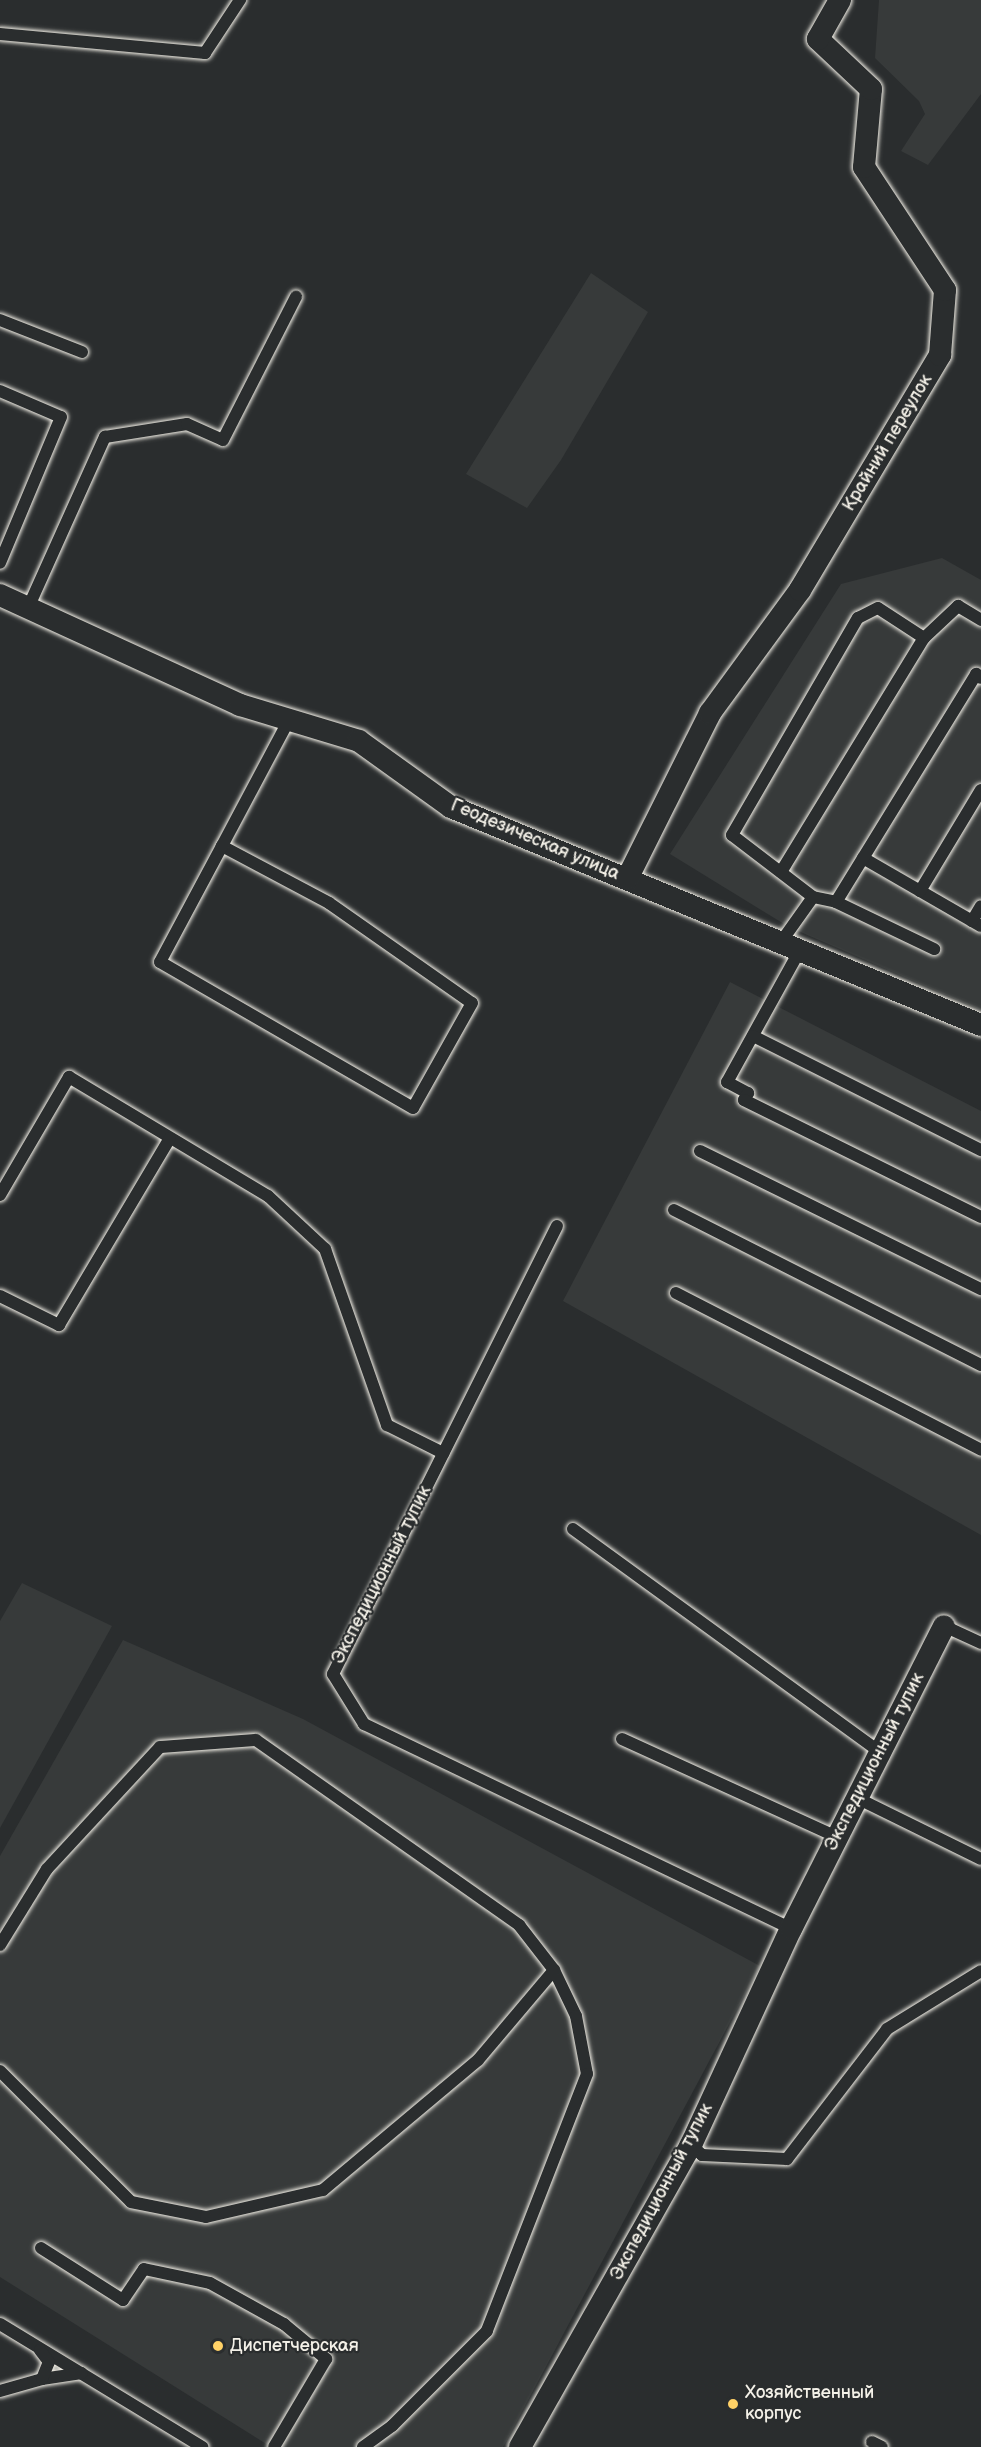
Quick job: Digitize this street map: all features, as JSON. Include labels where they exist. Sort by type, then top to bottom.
[{"type":"street","name":"Крайний переулок","points":[[627,879],[710,713],[800,590],[940,355],[945,290],[864,166],[871,89],[818,39],[840,0]]},
{"type":"street","name":"Геодезическая улица","points":[[0,595],[240,705],[359,741],[452,807],[981,1025]]},
{"type":"street","name":"Экспедиционный тупик","points":[[520,2447],[691,2145],[791,1929],[944,1626]]},
{"type":"lane","points":[[0,34],[205,52],[240,0]]},
{"type":"lane","points":[[28,608],[105,437],[187,424],[223,440],[296,297]]},
{"type":"lane","points":[[0,320],[82,352]]},
{"type":"lane","points":[[0,391],[61,417],[0,563]]},
{"type":"lane","points":[[781,872],[924,638],[958,606],[981,620]]},
{"type":"lane","points":[[924,638],[878,608],[858,618],[732,835],[813,897],[836,902],[934,949]]},
{"type":"lane","points":[[836,902],[976,674],[981,678]]},
{"type":"lane","points":[[222,846],[329,903],[472,1003],[413,1108],[160,962],[222,846],[290,720]]},
{"type":"lane","points":[[920,891],[981,790]]},
{"type":"lane","points":[[863,858],[976,924],[981,906]]},
{"type":"lane","points":[[813,897],[753,1036],[728,1082],[748,1093],[744,1100],[981,1217]]},
{"type":"lane","points":[[753,1036],[981,1150]]},
{"type":"lane","points":[[0,1195],[69,1077],[268,1196],[325,1249],[387,1425],[443,1453]]},
{"type":"lane","points":[[0,1296],[59,1325],[170,1138]]},
{"type":"lane","points":[[700,1151],[981,1289]]},
{"type":"lane","points":[[674,1210],[981,1365]]},
{"type":"lane","name":"Экспедиционный тупик","points":[[557,1226],[333,1674],[364,1724],[791,1929]]},
{"type":"lane","points":[[676,1293],[981,1450]]},
{"type":"lane","points":[[573,1529],[880,1752]]},
{"type":"lane","points":[[944,1626],[981,1643]]},
{"type":"lane","points":[[622,1739],[837,1838]]},
{"type":"lane","points":[[0,1945],[47,1869],[160,1747],[256,1740],[519,1925],[554,1970],[576,2016],[587,2074],[487,2331],[392,2426],[363,2447]]},
{"type":"lane","points":[[857,1798],[981,1859]]},
{"type":"lane","points":[[0,2071],[131,2202],[206,2217],[323,2190],[478,2060],[554,1970]]},
{"type":"lane","points":[[691,2145],[702,2155],[787,2159],[887,2029],[981,1971]]},
{"type":"lane","points":[[41,2248],[123,2300],[144,2270],[210,2283],[284,2324],[326,2359],[274,2447]]},
{"type":"lane","points":[[0,2324],[202,2447]]},
{"type":"lane","points":[[37,2346],[49,2362],[42,2379]]},
{"type":"lane","points":[[0,2391],[42,2379],[82,2373]]},
{"type":"shaded area","points":[[879,0],[981,0],[981,94],[928,165],[901,151],[925,114],[919,101],[875,58]]},
{"type":"shaded area","points":[[591,273],[648,312],[561,460],[527,508],[466,474]]},
{"type":"shaded area","points":[[942,558],[981,580],[981,1010],[789,927],[670,854],[841,584]]},
{"type":"shaded area","points":[[730,982],[981,1111],[981,1535],[563,1301]]},
{"type":"shaded area","points":[[22,1583],[112,1626],[0,1828],[0,1621]]},
{"type":"shaded area","points":[[123,1640],[303,1719],[760,1966],[503,2447],[271,2447],[0,2277],[0,1856]]},
{"type":"place","name":"Диспетчерская","points":[[218,2346]]},
{"type":"place","name":"Хозяйственный корпус","points":[[733,2404]]}]
